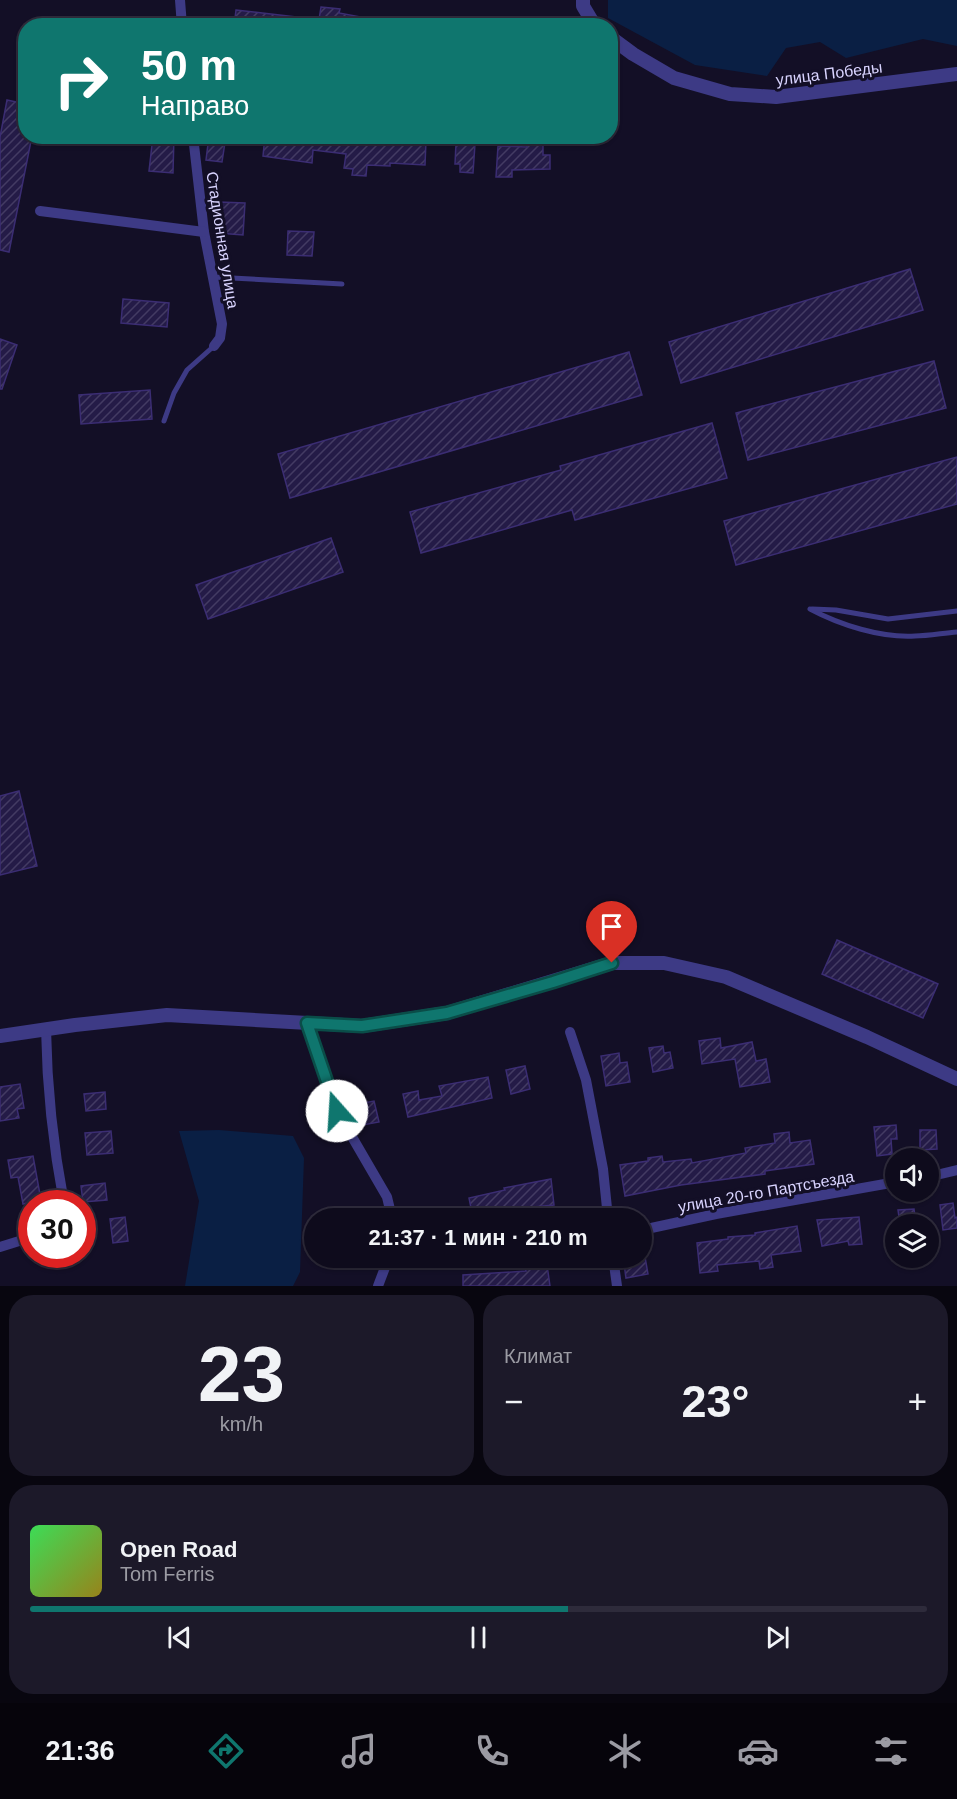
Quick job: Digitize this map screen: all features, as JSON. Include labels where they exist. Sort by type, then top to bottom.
[{"type":"street","points":[[180,0],[181,18]]},
{"type":"street","points":[[583,0],[583,6],[590,18]]},
{"type":"street","name":"улица Победы","points":[[618,44],[674,78],[730,94],[776,97],[957,74]]},
{"type":"street","name":"Стадионная улица","points":[[194,144],[204,232],[222,324],[220,338],[214,346]]},
{"type":"street","points":[[40,211],[204,232]]},
{"type":"street","points":[[0,1036],[167,1015],[362,1026],[447,1013],[612,963],[664,963],[726,977],[867,1037],[957,1079]]},
{"type":"street","points":[[307,1023],[337,1111],[387,1197],[390,1208]]},
{"type":"street","points":[[46,1029],[47,1074],[55,1157],[61,1190]]},
{"type":"street","points":[[570,1032],[586,1080],[603,1169],[607,1208]]},
{"type":"street","points":[[939,1174],[957,1170]]},
{"type":"street","name":"улица 20-го Партсъезда","points":[[652,1228],[885,1184]]},
{"type":"street","points":[[0,1247],[18,1241]]},
{"type":"street","points":[[378,1286],[385,1268]]},
{"type":"street","points":[[615,1268],[617,1286]]},
{"type":"lane","points":[[213,277],[342,284]]},
{"type":"lane","points":[[164,422],[174,393],[187,370],[214,346]]},
{"type":"lane","points":[[957,611],[888,619],[836,610],[810,609],[843,622],[891,635],[914,637],[957,632]]},
{"type":"water","points":[[608,0],[957,0],[957,46],[923,39],[846,58],[820,42],[786,48],[767,76],[695,65],[618,23],[618,18],[608,18]]},
{"type":"water","points":[[219,1130],[293,1136],[304,1158],[300,1272],[293,1286],[185,1286],[199,1201],[179,1131]]},
{"type":"building","points":[[321,7],[340,9],[339,13],[366,18],[319,18]]},
{"type":"building","points":[[236,10],[304,18],[235,18]]},
{"type":"building","points":[[7,100],[18,102],[18,144],[30,144],[9,252],[0,250],[0,137]]},
{"type":"building","points":[[152,144],[174,144],[173,173],[149,171]]},
{"type":"building","points":[[208,144],[225,144],[222,162],[206,160]]},
{"type":"building","points":[[264,144],[426,144],[425,165],[390,163],[390,166],[367,165],[366,176],[352,175],[353,169],[344,168],[346,154],[313,150],[312,163],[263,156]]},
{"type":"building","points":[[456,144],[475,144],[473,173],[460,172],[460,164],[455,164]]},
{"type":"building","points":[[543,144],[543,155],[550,155],[550,169],[512,170],[512,177],[496,177],[498,146],[527,147],[527,145]]},
{"type":"building","points":[[219,202],[245,203],[243,235],[218,233]]},
{"type":"building","points":[[288,231],[314,232],[312,256],[287,255]]},
{"type":"building","points":[[910,269],[923,310],[681,383],[669,342]]},
{"type":"building","points":[[123,299],[169,303],[167,327],[121,323]]},
{"type":"building","points":[[0,339],[17,345],[2,389],[0,389]]},
{"type":"building","points":[[629,352],[642,395],[290,498],[278,454]]},
{"type":"building","points":[[934,361],[946,408],[748,460],[736,413]]},
{"type":"building","points":[[150,390],[152,419],[81,424],[79,395]]},
{"type":"building","points":[[712,423],[727,478],[575,520],[572,510],[421,553],[410,512],[561,470],[560,466]]},
{"type":"building","points":[[957,457],[957,504],[736,565],[724,521]]},
{"type":"building","points":[[331,538],[343,572],[208,619],[196,585]]},
{"type":"building","points":[[19,791],[37,866],[0,875],[0,796]]},
{"type":"building","points":[[837,940],[938,984],[923,1018],[822,974]]},
{"type":"building","points":[[720,1038],[721,1048],[752,1042],[756,1061],[766,1059],[770,1082],[740,1087],[735,1059],[702,1064],[699,1041]]},
{"type":"building","points":[[663,1046],[664,1053],[670,1052],[673,1068],[653,1072],[649,1048]]},
{"type":"building","points":[[619,1053],[620,1063],[627,1062],[630,1082],[606,1086],[601,1056]]},
{"type":"building","points":[[525,1066],[530,1089],[511,1094],[506,1070]]},
{"type":"building","points":[[488,1077],[492,1098],[408,1117],[403,1094],[418,1091],[419,1100],[442,1096],[439,1086]]},
{"type":"building","points":[[20,1084],[24,1108],[17,1109],[19,1118],[0,1121],[0,1087]]},
{"type":"building","points":[[105,1092],[106,1109],[86,1111],[84,1094]]},
{"type":"building","points":[[374,1101],[379,1122],[363,1125],[358,1104]]},
{"type":"building","points":[[896,1125],[897,1139],[891,1139],[892,1148],[885,1148],[885,1155],[877,1156],[874,1127]]},
{"type":"building","points":[[920,1130],[936,1130],[937,1148],[920,1148]]},
{"type":"building","points":[[111,1131],[113,1153],[87,1155],[85,1133]]},
{"type":"building","points":[[789,1132],[790,1143],[810,1140],[814,1164],[625,1196],[620,1165],[648,1161],[648,1158],[662,1156],[663,1162],[691,1159],[692,1163],[746,1153],[745,1148],[775,1143],[774,1134]]},
{"type":"building","points":[[33,1156],[39,1190],[20,1190],[18,1177],[11,1178],[8,1160]]},
{"type":"building","points":[[551,1179],[554,1205],[523,1208],[471,1208],[469,1198],[505,1190],[504,1188]]},
{"type":"building","points":[[105,1183],[107,1200],[96,1201],[96,1190],[82,1190],[81,1186]]},
{"type":"building","points":[[953,1203],[957,1228],[943,1230],[940,1205]]},
{"type":"building","points":[[914,1209],[915,1214],[899,1214],[898,1210]]},
{"type":"building","points":[[125,1217],[128,1241],[113,1243],[110,1219]]},
{"type":"building","points":[[859,1217],[862,1244],[849,1245],[848,1241],[822,1246],[817,1220]]},
{"type":"building","points":[[797,1226],[801,1251],[771,1255],[773,1267],[760,1269],[759,1261],[717,1265],[718,1271],[700,1273],[697,1243],[755,1235],[755,1233]]},
{"type":"building","points":[[525,1268],[547,1268],[550,1286],[463,1286],[463,1275],[526,1271]]},
{"type":"building","points":[[625,1268],[647,1268],[648,1274],[626,1278]]},
{"type":"route","points":[[337,1111],[307,1023],[362,1026],[447,1013],[612,963]]}]
